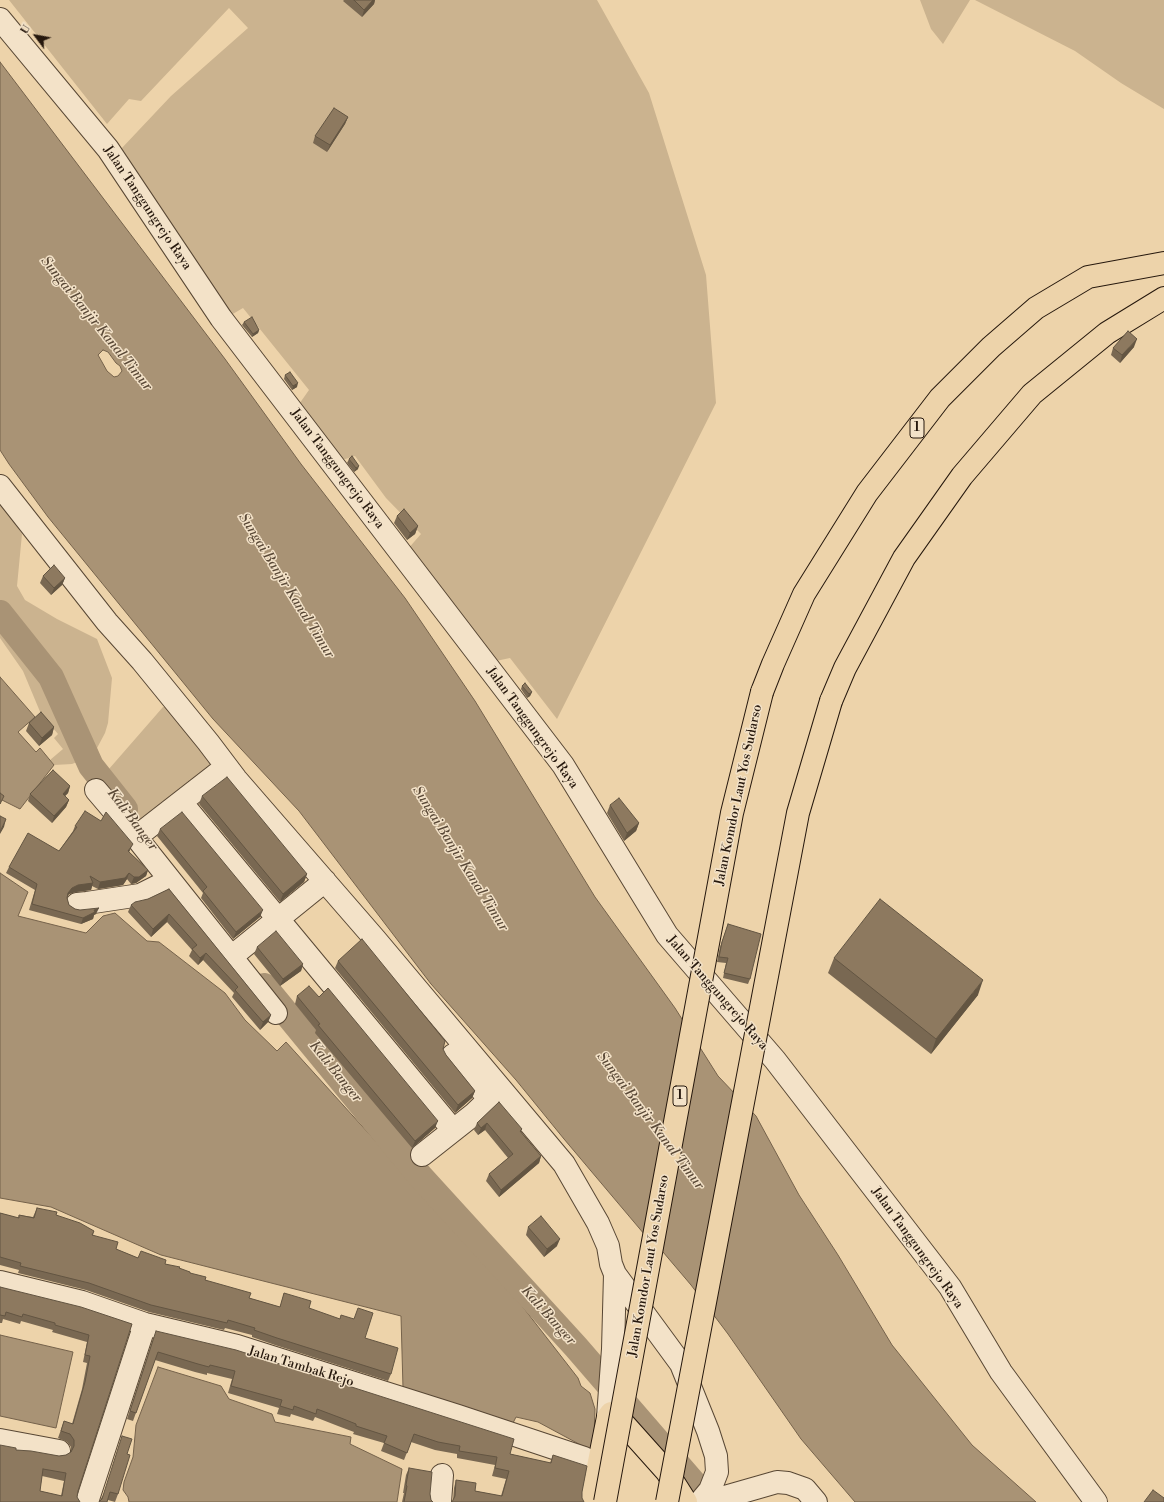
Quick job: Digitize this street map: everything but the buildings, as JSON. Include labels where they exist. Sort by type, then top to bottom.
[{"type":"highway","name":"Jalan Komdor Laut Yos Sudarso","points":[[605,1502],[732,813],[762,692],[804,594],[867,493],[940,398],[991,347],[1036,308],[1088,277],[1164,263]]},
{"type":"highway","points":[[667,1502],[798,813],[831,701],[845,668],[904,558],[962,476],[1032,394],[1107,333],[1164,298]]},
{"type":"highway","points":[[591,1502],[608,1417],[612,1413],[616,1415],[667,1472],[701,1499]]},
{"type":"street","name":"Jalan Tanggungrejo Raya","points":[[0,19],[108,149],[221,318],[563,765],[667,935],[775,1060],[950,1287],[1001,1372],[1096,1502]]},
{"type":"street","points":[[0,486],[107,622],[142,661],[208,742],[222,769],[321,884],[495,1094],[564,1164],[576,1182],[603,1234],[608,1246],[615,1274],[613,1349],[608,1417]]},
{"type":"street","points":[[136,837],[222,769]]},
{"type":"street","points":[[96,790],[136,837],[276,1013]]},
{"type":"street","points":[[181,802],[453,1130]]},
{"type":"street","points":[[77,904],[140,895],[170,880]]},
{"type":"street","points":[[231,957],[321,884]]},
{"type":"street","points":[[422,1155],[474,1114],[495,1094]]},
{"type":"street","points":[[615,1274],[681,1364],[708,1431],[716,1456],[717,1472],[701,1499]]},
{"type":"street","name":"Jalan Tambak Rejo","points":[[0,1282],[82,1302],[145,1324],[237,1346],[458,1416],[584,1458],[599,1465]]},
{"type":"street","points":[[87,1502],[145,1324]]},
{"type":"street","points":[[0,1440],[59,1451]]},
{"type":"street","points":[[440,1502],[442,1475]]},
{"type":"street","points":[[701,1499],[777,1482],[788,1483],[805,1489],[816,1502]]},
{"type":"shaded area","points":[[9,0],[597,0],[649,93],[706,275],[716,403],[557,719],[510,658],[491,662],[407,550],[421,534],[386,498],[355,456],[339,461],[297,407],[309,390],[243,308],[231,315],[119,155],[121,149],[171,96],[248,28],[229,8],[141,101],[129,99],[107,124]]},
{"type":"shaded area","points":[[920,0],[970,0],[943,44],[931,29]]},
{"type":"shaded area","points":[[975,0],[1164,0],[1164,109],[1121,83],[1075,51]]},
{"type":"shaded area","points":[[0,501],[22,534],[17,586],[25,600],[57,619],[97,639],[112,678],[108,723],[105,733],[96,750],[87,758],[72,764],[54,765],[50,760],[63,749],[54,738],[58,734],[41,714],[23,671],[0,638]]},
{"type":"shaded area","points":[[163,707],[169,707],[217,764],[141,825],[102,777]]},
{"type":"water","name":"Sungai Banjir Kanal Timur","points":[[0,62],[225,359],[301,464],[405,598],[475,701],[595,897],[675,1008],[718,1076],[756,1116],[799,1195],[838,1255],[892,1345],[972,1445],[1036,1502],[855,1502],[801,1439],[728,1334],[691,1285],[663,1252],[650,1241],[516,1080],[431,984],[299,811],[213,719],[48,517],[0,450]],"holes":[[[103,350],[108,352],[120,366],[122,371],[118,376],[114,377],[107,371],[98,355]]]},
{"type":"water","points":[[0,677],[35,717],[18,732],[36,752],[40,748],[54,765],[20,809],[0,799]]},
{"type":"water","points":[[0,873],[28,892],[18,916],[86,933],[103,916],[115,913],[147,941],[159,942],[225,993],[245,1020],[277,1051],[286,1042],[505,1284],[578,1378],[581,1386],[590,1393],[595,1409],[594,1436],[590,1450],[538,1422],[516,1417],[510,1429],[403,1388],[401,1316],[161,1255],[51,1207],[0,1198]]},
{"type":"water","points":[[0,1335],[73,1352],[56,1428],[0,1416]]},
{"type":"water","points":[[158,1367],[221,1386],[229,1399],[272,1414],[275,1422],[351,1437],[350,1444],[402,1469],[397,1502],[129,1502],[128,1497],[123,1490],[124,1482],[133,1457],[136,1425]]},
{"type":"waterway","name":"Kali Banger","points":[[0,613],[51,677],[91,766],[125,809]]},
{"type":"waterway","name":"Kali Banger","points":[[264,986],[420,1176],[576,1347],[710,1502]]}]
